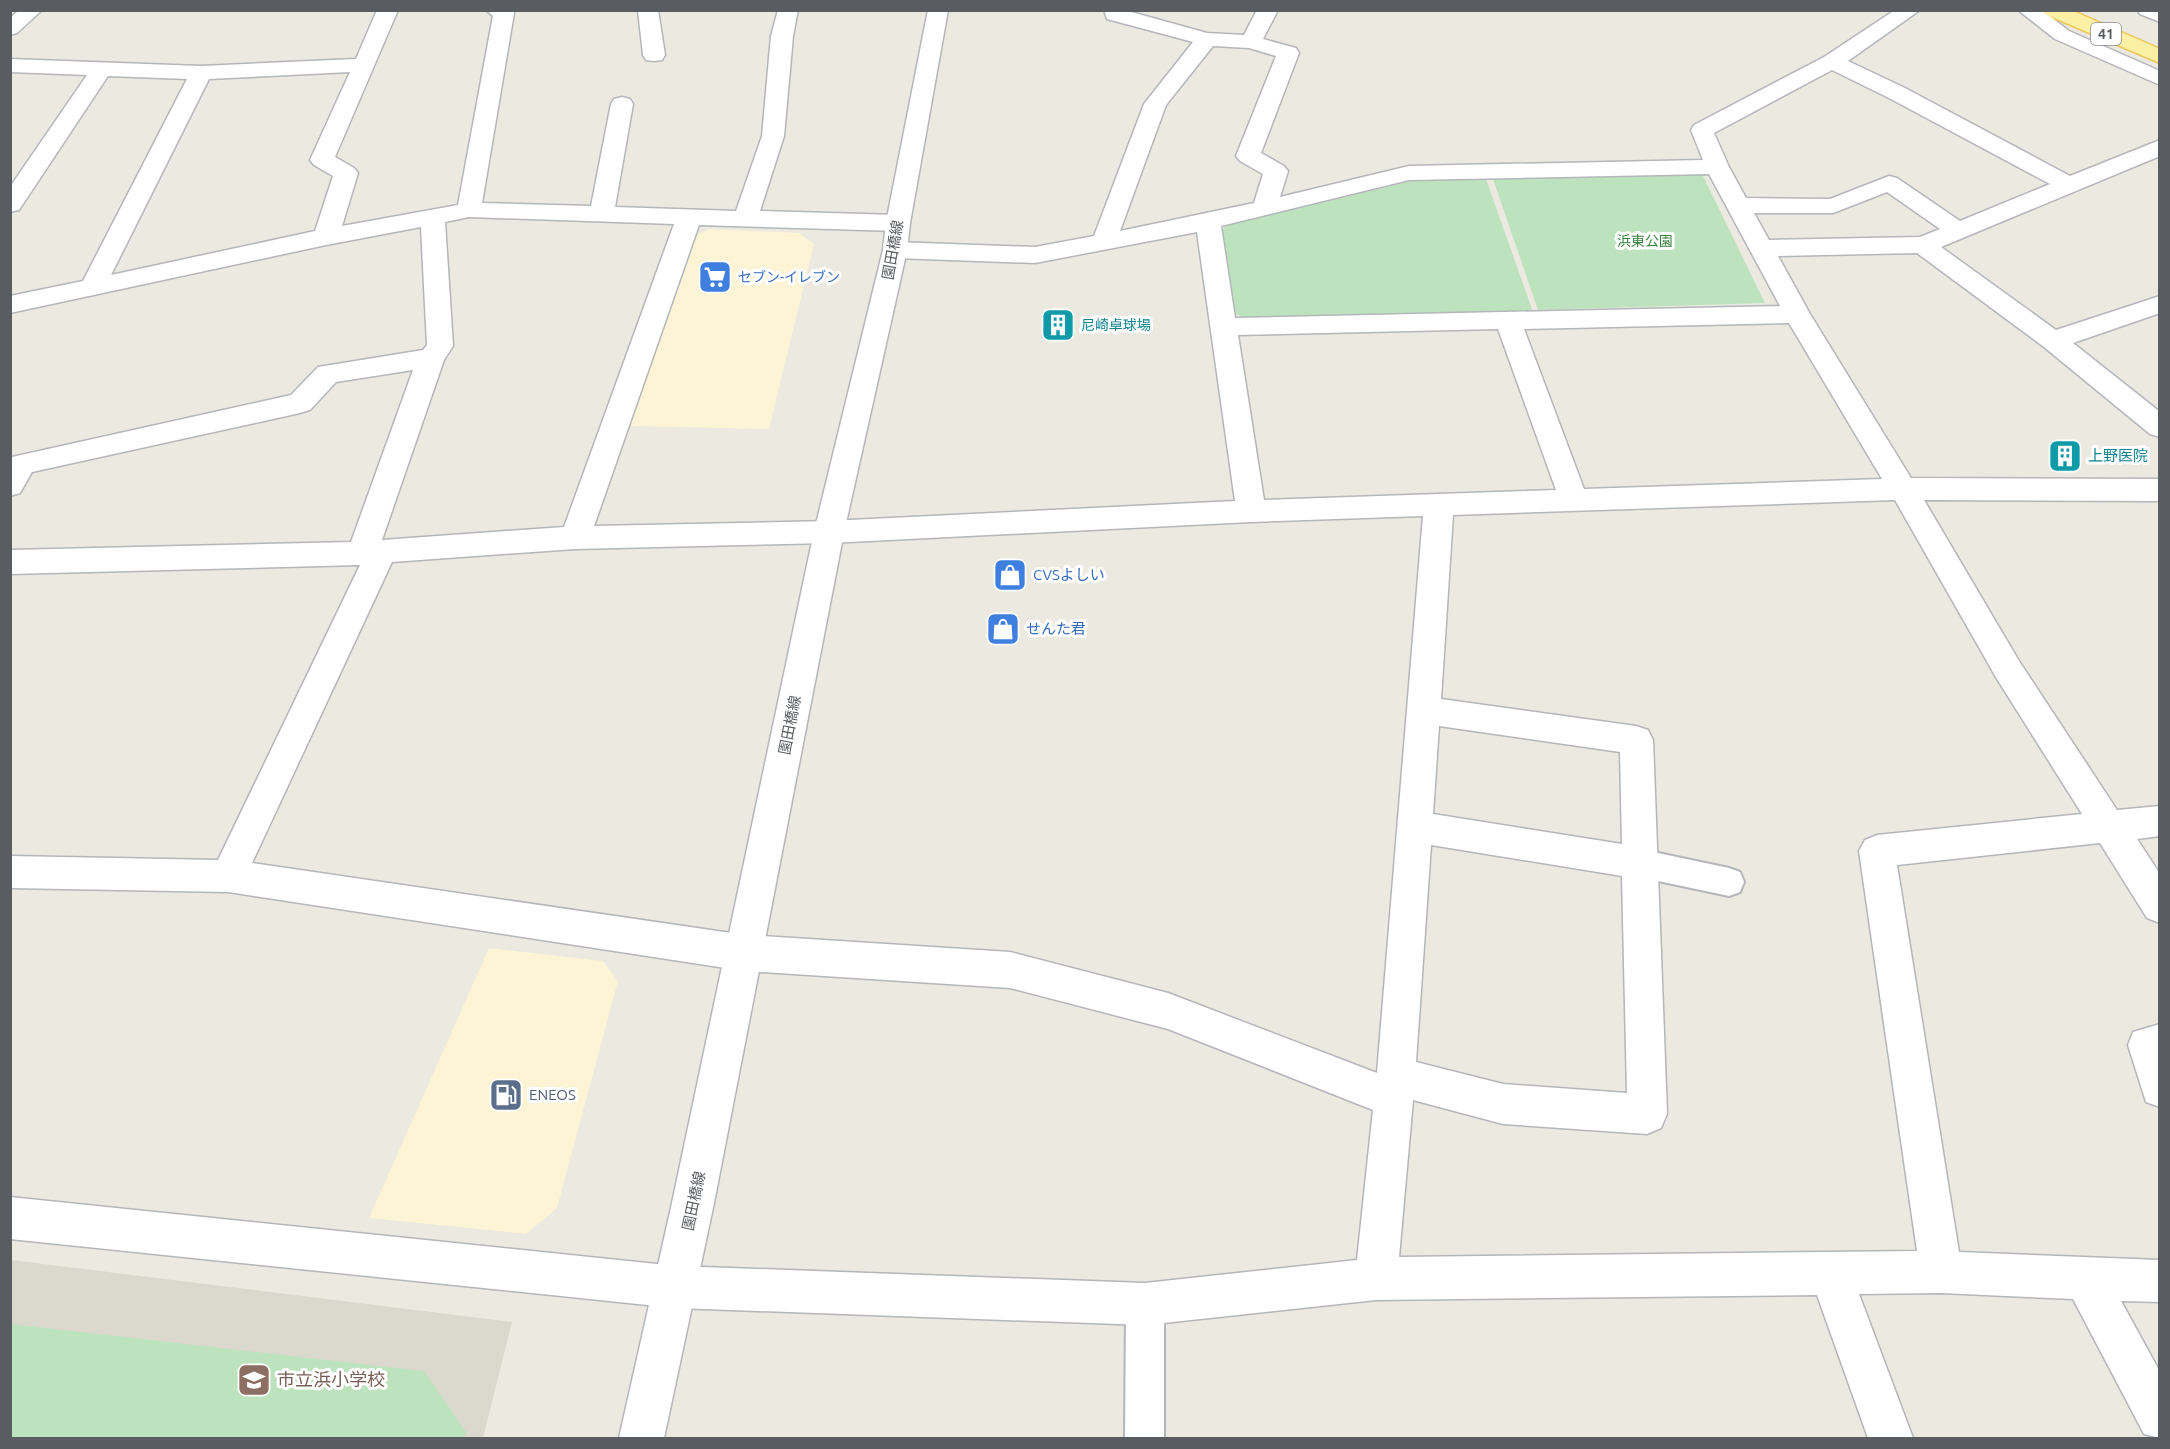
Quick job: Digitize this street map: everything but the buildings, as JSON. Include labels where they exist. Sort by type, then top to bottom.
[{"type":"main road","name":"41","points":[[2052,10],[2160,57]]},
{"type":"main road","name":"41","points":[[2124,15],[2160,34]]},
{"type":"street","points":[[10,29],[32,10]]},
{"type":"street","points":[[326,237],[346,173],[322,160],[388,10]]},
{"type":"street","points":[[469,210],[504,13],[496,10]]},
{"type":"street","points":[[648,10],[654,55]]},
{"type":"street","points":[[745,219],[773,136],[782,36],[788,10]]},
{"type":"street","name":"園田橋線","points":[[641,1438],[676,1287],[829,532],[896,237],[938,10]]},
{"type":"street","points":[[1114,10],[1114,15],[1207,39],[1251,42],[1288,53],[1248,156],[1276,171],[1265,207]]},
{"type":"street","points":[[1251,42],[1268,10]]},
{"type":"street","points":[[1910,10],[1832,62],[1702,130],[1717,167],[1797,314],[1903,489],[2008,670],[2160,906]]},
{"type":"street","points":[[2028,10],[2062,35],[2160,79]]},
{"type":"street","points":[[2124,15],[2160,16]]},
{"type":"street","points":[[1104,241],[1155,104],[1207,39]]},
{"type":"street","points":[[1832,62],[1927,108],[2068,184]]},
{"type":"street","points":[[10,65],[201,73],[365,65]]},
{"type":"street","points":[[10,205],[102,69]]},
{"type":"street","points":[[93,286],[201,73]]},
{"type":"street","points":[[602,214],[622,104]]},
{"type":"street","points":[[1761,248],[1923,245],[2160,147]]},
{"type":"street","points":[[10,305],[326,237],[469,210],[745,219],[1035,255],[1208,222],[1410,173],[1717,167]]},
{"type":"street","points":[[1738,206],[1833,206],[1889,183],[1959,231]]},
{"type":"street","points":[[228,876],[372,552],[431,358],[440,346],[433,217]]},
{"type":"street","points":[[575,538],[689,217]]},
{"type":"street","points":[[1208,222],[1251,511]]},
{"type":"street","points":[[1923,245],[2053,341],[2160,427]]},
{"type":"street","points":[[2053,341],[2160,304]]},
{"type":"street","points":[[1222,327],[1797,314]]},
{"type":"street","points":[[1508,322],[1574,500]]},
{"type":"street","points":[[13,477],[22,464],[300,403],[328,374],[431,358]]},
{"type":"street","points":[[10,562],[372,552],[575,538],[829,532],[1251,511],[1574,500],[1903,489],[2160,490]]},
{"type":"street","points":[[1376,1279],[1395,1087],[1439,505]]},
{"type":"street","points":[[10,872],[228,876],[745,953],[1010,970],[1168,1011],[1395,1087],[1503,1104],[1647,1114],[1635,740],[1423,710]]},
{"type":"street","points":[[1941,1272],[1877,851],[2160,821]]},
{"type":"street","points":[[1415,827],[1639,863]]},
{"type":"street","points":[[2160,1043],[2148,1045],[2160,1088]]},
{"type":"street","points":[[10,1218],[676,1287],[1145,1304],[1376,1279],[1941,1272],[2160,1281]]},
{"type":"street","points":[[1830,1273],[1890,1438]]},
{"type":"street","points":[[2085,1278],[2160,1418]]},
{"type":"lane","points":[[1639,863],[1729,882]]},
{"type":"lane","points":[[1144,1438],[1145,1304]]},
{"type":"shaded area","points":[[709,229],[799,233],[814,244],[769,429],[629,426],[695,236]]},
{"type":"shaded area","name":"ENEOS","points":[[489,948],[603,961],[618,981],[557,1208],[526,1234],[369,1218]]},
{"type":"shaded area","name":"市立浜小学校","points":[[11,1260],[512,1322],[483,1438],[11,1438]]},
{"type":"green space","name":"浜東公園","points":[[1702,174],[1765,303],[1538,310],[1493,179]]},
{"type":"green space","points":[[1486,179],[1533,312],[1245,319],[1233,312],[1220,232],[1228,224],[1413,181]]},
{"type":"green space","points":[[11,1324],[424,1371],[466,1432],[464,1438],[11,1438]]},
{"type":"place","name":"セブン-イレブン","points":[[715,277]]},
{"type":"place","name":"尼崎卓球場","points":[[1058,325]]},
{"type":"place","name":"上野医院","points":[[2065,456]]},
{"type":"place","name":"CVSよしい","points":[[1010,575]]},
{"type":"place","name":"せんた君","points":[[1003,629]]},
{"type":"place","name":"ENEOS","points":[[506,1095]]},
{"type":"place","name":"市立浜小学校","points":[[254,1380]]}]
